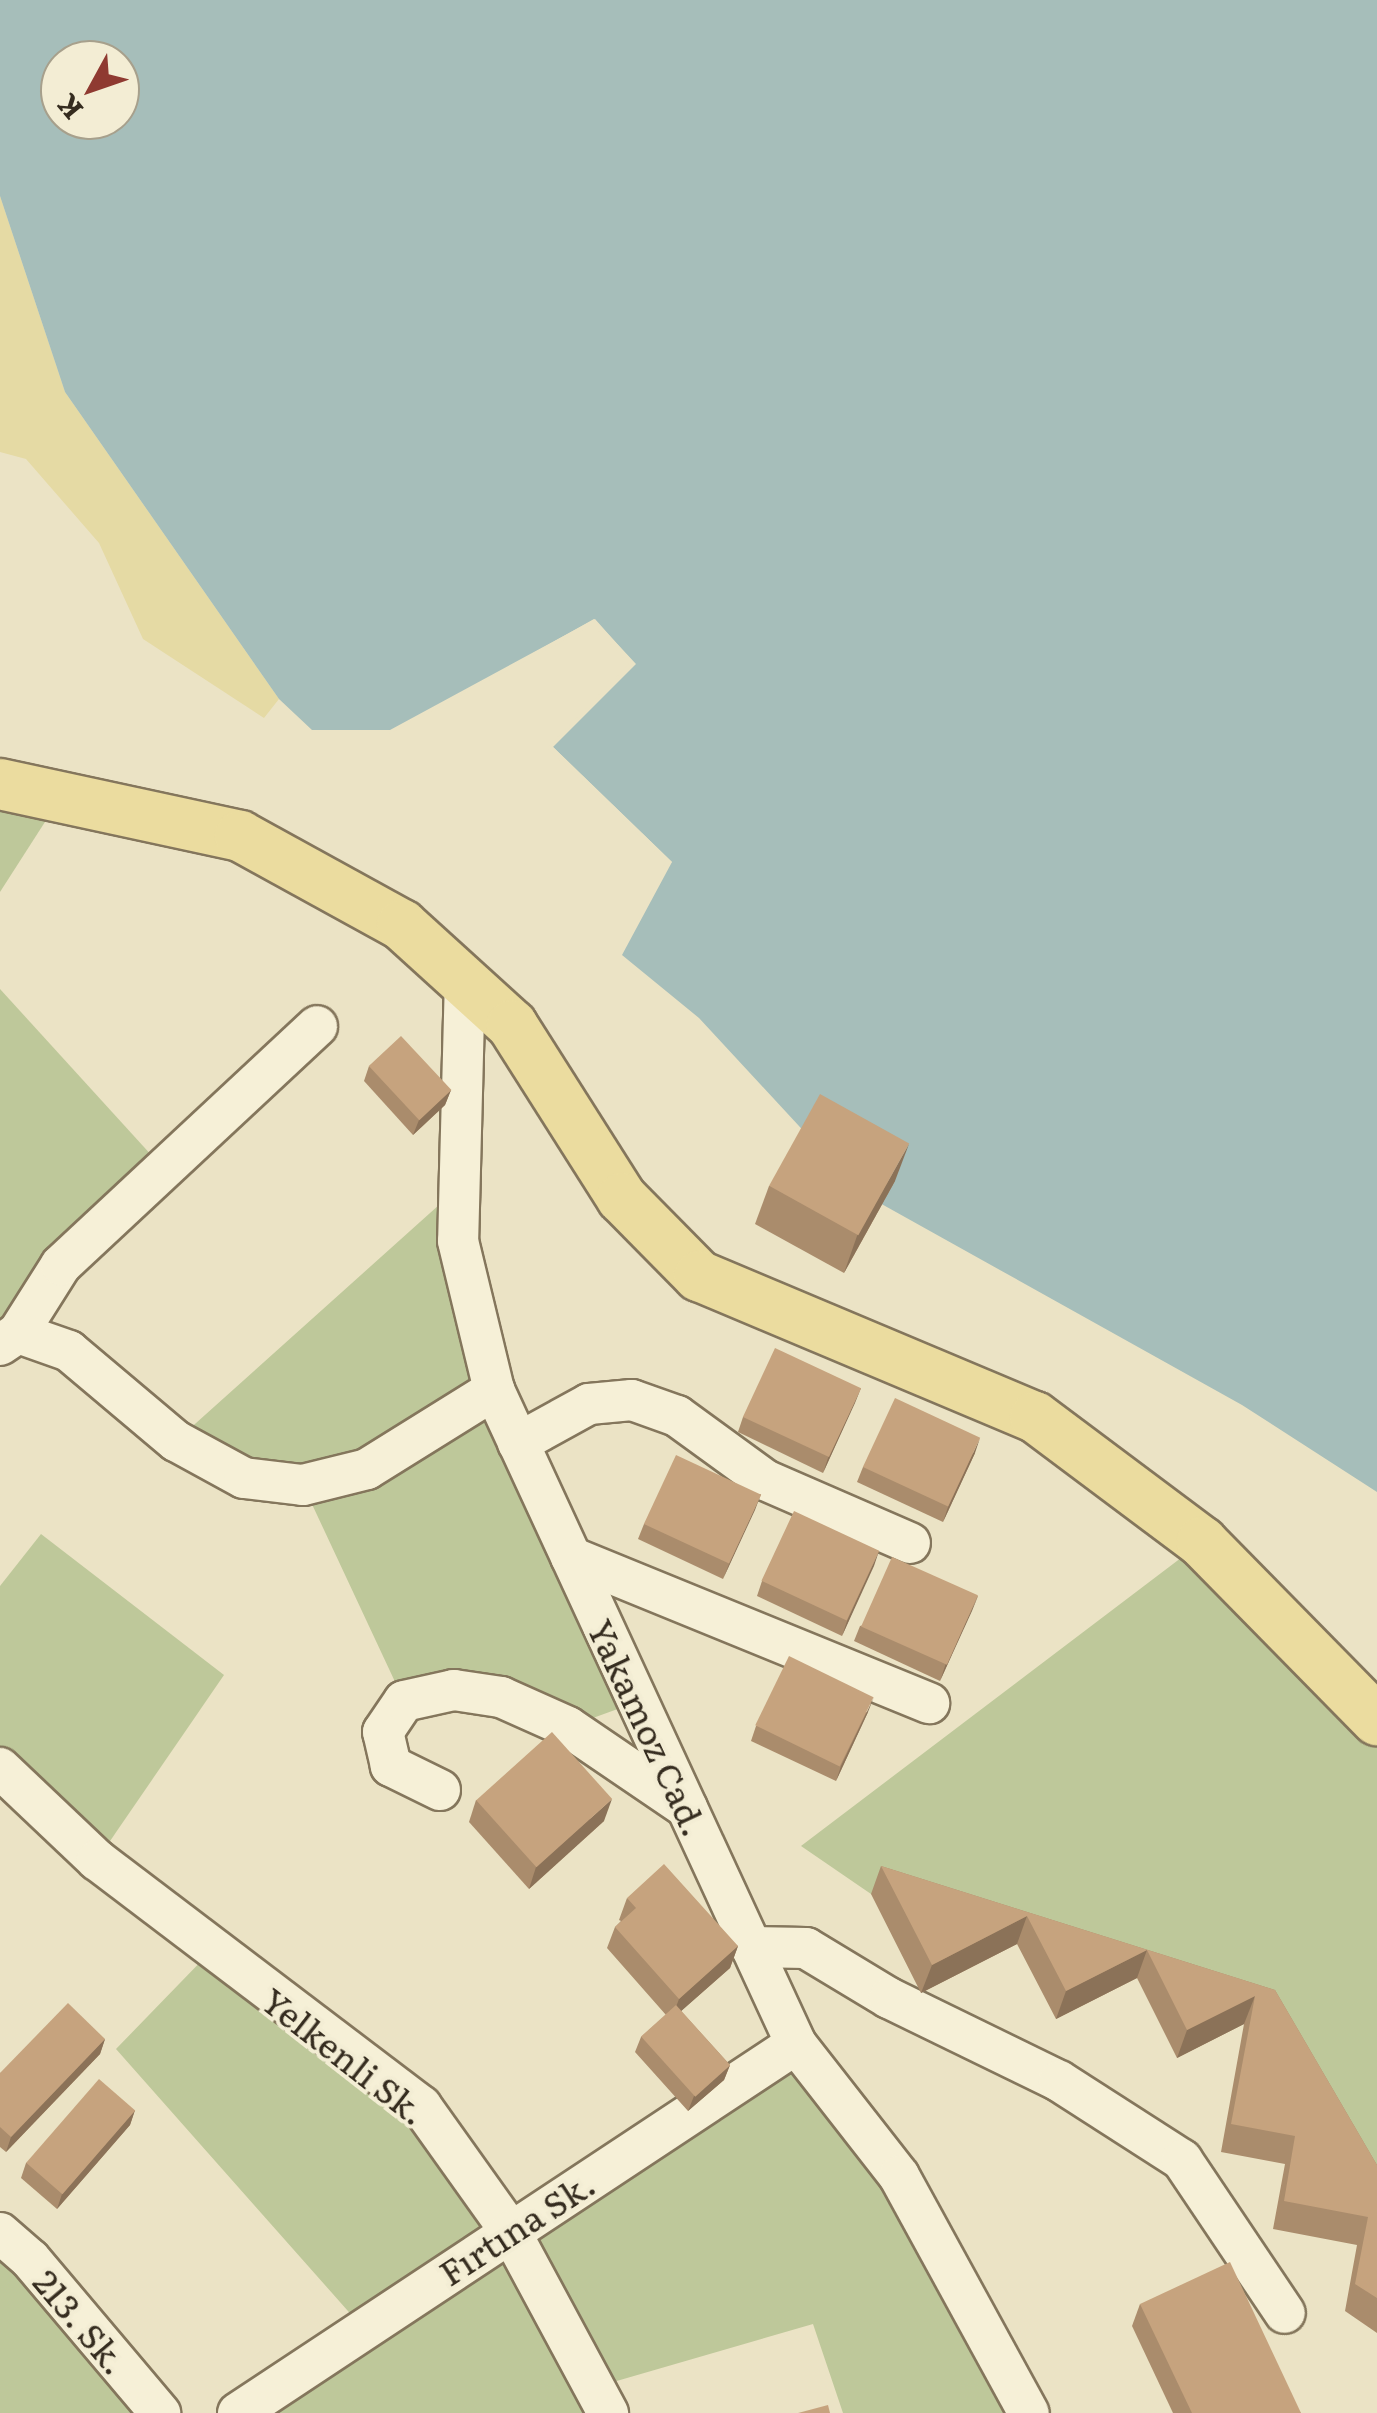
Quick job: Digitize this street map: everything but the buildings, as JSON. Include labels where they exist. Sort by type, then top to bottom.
[{"type":"main road","points":[[0,784],[240,836],[402,924],[512,1025],[622,1198],[699,1276],[1035,1416],[1202,1542],[1377,1720]]},
{"type":"street","name":"Yakamoz Cad.","points":[[465,978],[458,1241],[494,1390],[796,2044],[898,2176],[1029,2413]]},
{"type":"street","points":[[316,1026],[61,1266],[9,1340],[69,1351],[176,1441],[244,1478],[283,1483],[303,1485],[366,1469],[494,1390]]},
{"type":"street","points":[[518,1444],[589,1404],[632,1400],[677,1416],[765,1480],[910,1542]]},
{"type":"street","points":[[571,1557],[929,1702]]},
{"type":"street","points":[[440,1790],[391,1766],[382,1732],[404,1701],[454,1690],[501,1697],[568,1727],[687,1808]]},
{"type":"street","name":"Yelkenli Sk.","points":[[0,1768],[111,1871],[421,2106],[510,2230],[608,2413]]},
{"type":"street","points":[[751,1946],[806,1948],[889,1998],[1058,2081],[1182,2160],[1285,2312]]},
{"type":"street","name":"Fırtına Sk.","points":[[238,2413],[796,2044]]},
{"type":"street","name":"213. Sk.","points":[[0,2232],[30,2258],[160,2413]]},
{"type":"green space","points":[[0,784],[61,797],[0,892]]},
{"type":"green space","points":[[0,989],[164,1169],[0,1345]]},
{"type":"green space","points":[[459,1187],[494,1390],[637,1702],[568,1727],[404,1701],[303,1485],[176,1441]]},
{"type":"green space","points":[[41,1534],[224,1675],[97,1860],[0,1768],[0,1586]]},
{"type":"green space","points":[[1202,1542],[1377,1720],[1377,2210],[1265,2018],[871,1894],[801,1846]]},
{"type":"green space","points":[[211,1951],[421,2106],[510,2230],[796,2044],[1029,2413],[843,2413],[813,2324],[596,2387],[608,2413],[238,2413],[363,2328],[116,2049]]},
{"type":"green space","points":[[0,2233],[160,2413],[0,2413]]},
{"type":"sand","points":[[0,196],[65,392],[279,699],[264,718],[143,639],[99,543],[26,459],[0,452]]},
{"type":"water","points":[[0,0],[1377,0],[1377,1492],[1242,1405],[860,1192],[699,1018],[622,955],[672,862],[552,746],[635,664],[595,619],[390,730],[312,730],[279,699],[65,392],[0,196]]},
{"type":"pier","points":[[594,619],[636,664],[553,747],[672,862],[662,869],[666,862],[547,748],[629,664],[593,625],[387,735]]}]
